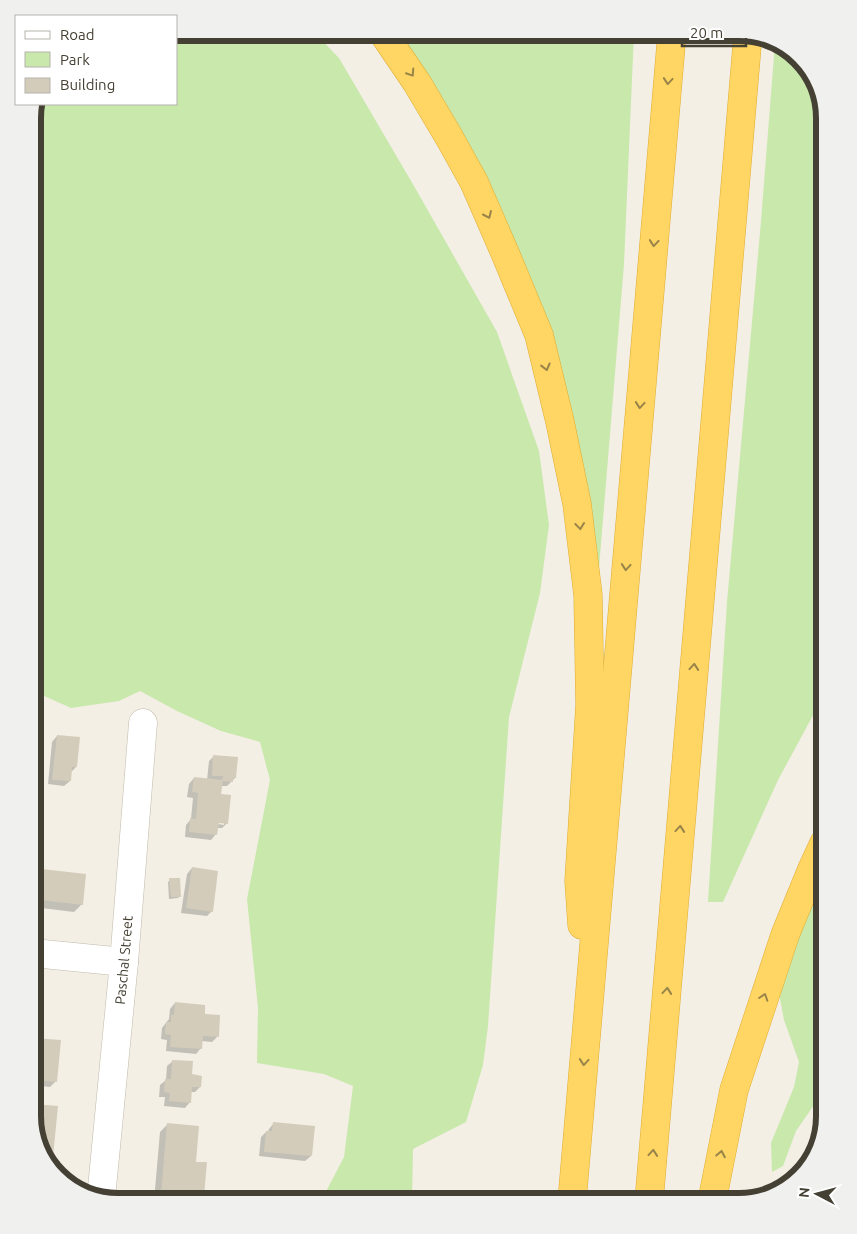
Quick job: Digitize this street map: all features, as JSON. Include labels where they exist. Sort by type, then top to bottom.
[{"type":"highway","points":[[388,41],[417,83],[474,182],[505,253],[538,335],[578,504],[588,594],[590,706],[579,881],[588,1014]]},
{"type":"highway","points":[[573,1193],[671,41]]},
{"type":"highway","points":[[649,1193],[747,42]]},
{"type":"highway","points":[[714,1193],[734,1090],[785,935],[816,860]]},
{"type":"street","name":"Paschal Street","points":[[102,1191],[124,962],[143,722]]},
{"type":"street","points":[[41,954],[124,962]]},
{"type":"green space","points":[[178,41],[323,41],[339,58],[497,332],[539,451],[549,525],[540,593],[509,717],[488,1026],[483,1065],[466,1122],[413,1149],[412,1193],[325,1193],[344,1157],[353,1086],[324,1074],[257,1063],[258,1008],[247,899],[270,780],[260,742],[221,731],[177,711],[140,691],[119,701],[71,708],[41,695],[41,114],[43,105],[178,105]]},
{"type":"green space","points":[[396,41],[634,41],[624,264],[599,568],[595,568],[567,425]]},
{"type":"green space","points":[[774,50],[793,64],[805,80],[813,99],[816,119],[816,710],[778,780],[723,902],[708,902],[727,602]]},
{"type":"green space","points":[[816,889],[816,1103],[796,1131],[783,1166],[772,1172],[771,1143],[794,1087],[799,1062],[784,1020],[778,988]]},
{"type":"building","points":[[57,735],[80,737],[77,767],[72,767],[71,781],[52,780]]},
{"type":"building","points":[[213,755],[238,757],[236,778],[233,778],[233,782],[222,781],[223,776],[212,776]]},
{"type":"building","points":[[194,777],[223,780],[221,794],[231,795],[228,824],[219,823],[217,835],[189,832],[190,818],[196,819],[198,793],[192,792]]},
{"type":"building","points":[[192,867],[218,871],[213,912],[186,908]]},
{"type":"building","points":[[41,869],[86,874],[83,905],[41,900]]},
{"type":"building","points":[[169,878],[180,878],[181,897],[171,897]]},
{"type":"building","points":[[175,1002],[205,1005],[205,1014],[220,1015],[219,1037],[203,1036],[202,1049],[170,1047],[171,1035],[165,1034],[166,1022],[171,1022],[171,1015],[174,1015]]},
{"type":"building","points":[[41,1039],[61,1040],[57,1082],[41,1081]]},
{"type":"building","points":[[172,1060],[193,1061],[192,1074],[202,1076],[201,1087],[192,1087],[191,1103],[169,1101],[170,1093],[164,1092],[165,1079],[171,1079]]},
{"type":"building","points":[[41,1105],[58,1106],[53,1156],[44,1135]]},
{"type":"building","points":[[273,1122],[315,1126],[312,1156],[264,1152],[266,1131],[272,1131]]},
{"type":"building","points":[[167,1123],[199,1126],[196,1162],[207,1162],[204,1193],[161,1193]]}]
